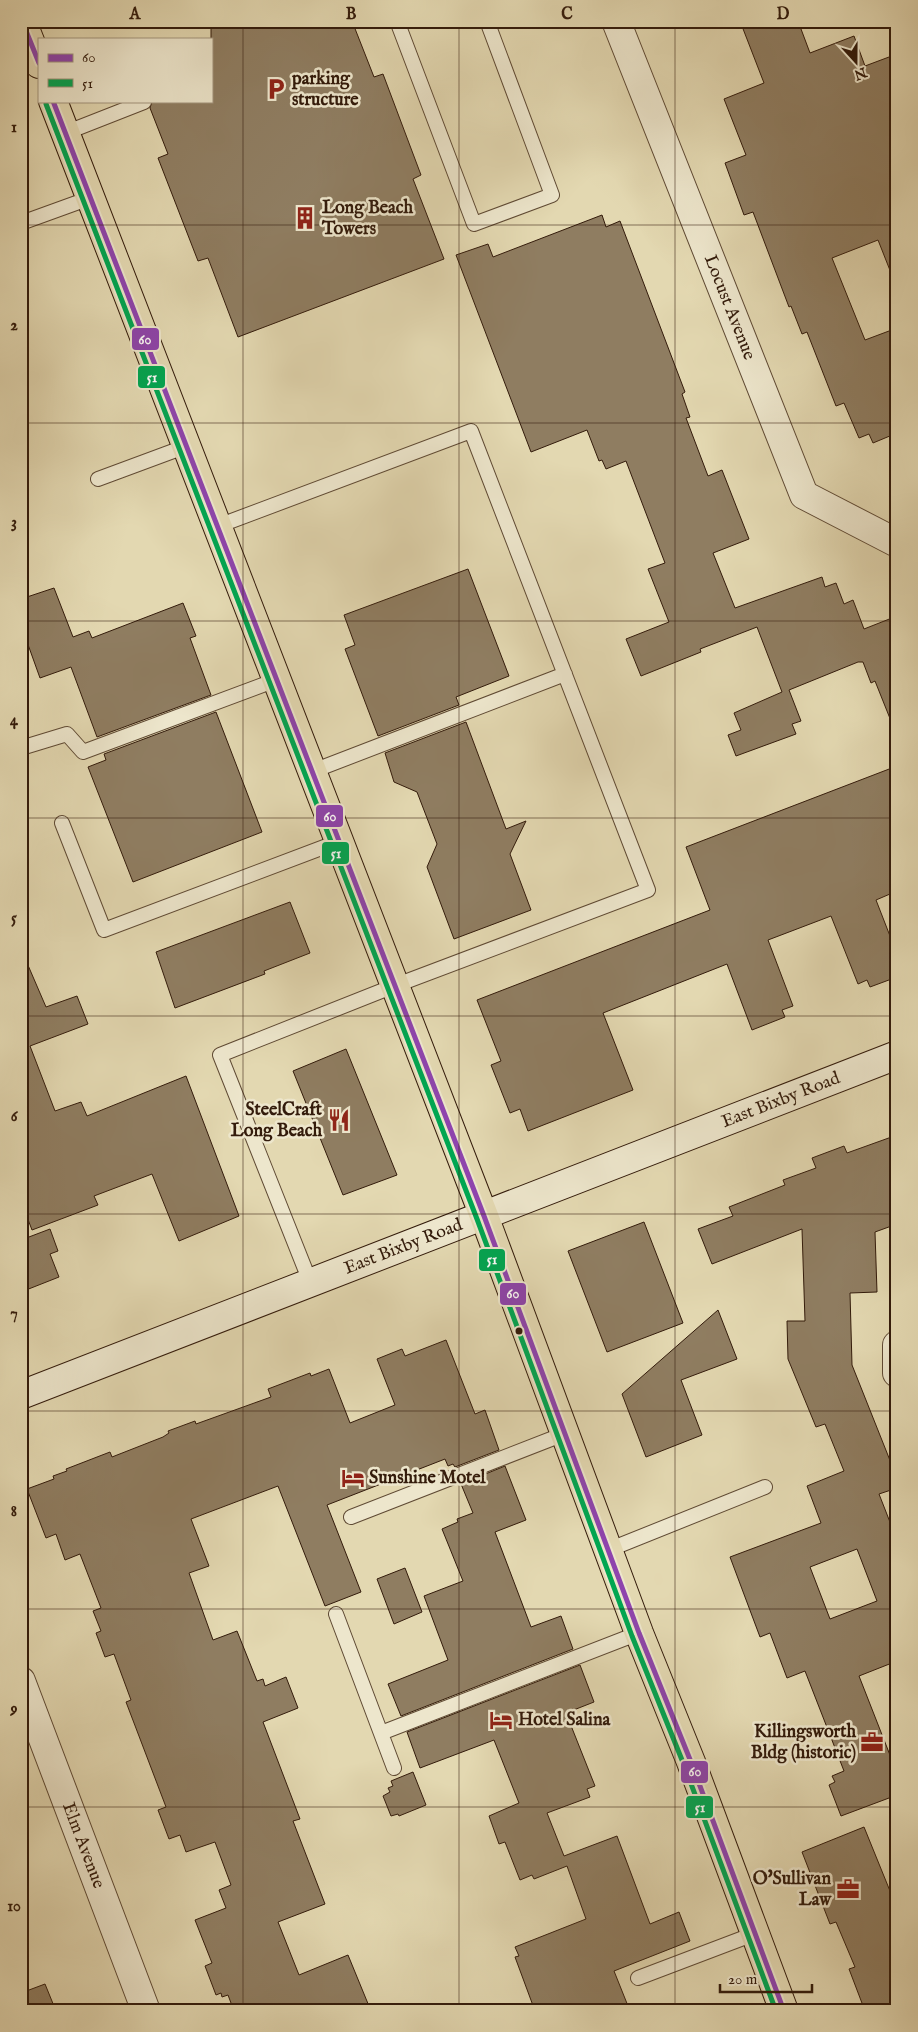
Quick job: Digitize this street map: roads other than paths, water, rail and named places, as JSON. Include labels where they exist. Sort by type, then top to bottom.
[{"type":"main road","points":[[22,21],[38,61]]},
{"type":"main road","points":[[53,102],[484,1216],[639,1633],[691,1762],[784,2011]]},
{"type":"street","name":"Locust Avenue","points":[[616,21],[804,495],[897,543]]},
{"type":"street","name":"East Bixby Road","points":[[21,1395],[897,1055]]},
{"type":"street","points":[[897,1345],[897,1373]]},
{"type":"street","name":"Elm Avenue","points":[[21,1681],[146,2011]]},
{"type":"lane","points":[[397,21],[474,224],[552,195],[487,21]]},
{"type":"lane","points":[[66,133],[144,102]]},
{"type":"lane","points":[[21,223],[90,198]]},
{"type":"lane","points":[[218,526],[471,431],[648,890],[394,986],[220,1055],[311,1284]]},
{"type":"lane","points":[[98,479],[187,446]]},
{"type":"lane","points":[[313,771],[565,674]]},
{"type":"lane","points":[[21,748],[67,734],[83,752],[276,680]]},
{"type":"lane","points":[[62,822],[104,930],[340,841]]},
{"type":"lane","points":[[351,1517],[564,1434]]},
{"type":"lane","points":[[608,1550],[765,1487]]},
{"type":"lane","points":[[336,1614],[394,1768]]},
{"type":"lane","points":[[381,1733],[639,1633]]},
{"type":"lane","points":[[638,1978],[754,1934]]},
{"type":"place","name":"parking structure","points":[[276,89]]},
{"type":"place","name":"Long Beach Towers","points":[[305,218]]},
{"type":"place","name":"SteelCraft Long Beach","points":[[339,1120]]},
{"type":"place","name":"Sunshine Motel","points":[[353,1478]]},
{"type":"place","name":"Hotel Salina","points":[[501,1720]]},
{"type":"place","name":"Killingsworth Bldg (historic)","points":[[872,1742]]},
{"type":"place","name":"O'Sullivan Law","points":[[848,1889]]}]
